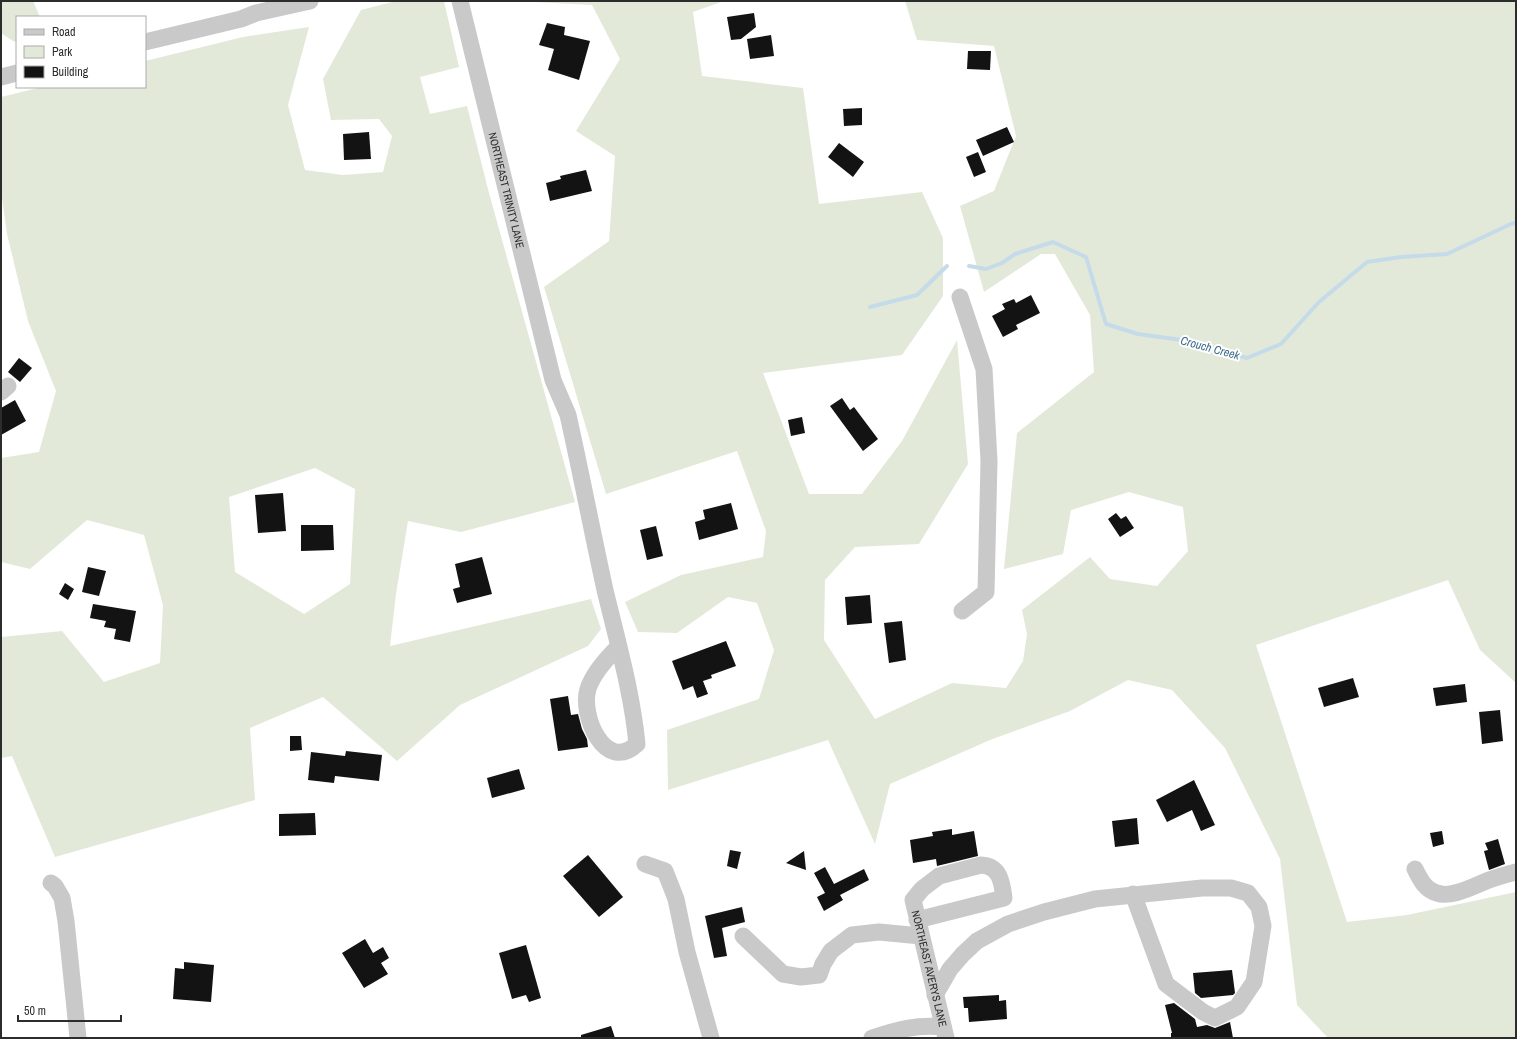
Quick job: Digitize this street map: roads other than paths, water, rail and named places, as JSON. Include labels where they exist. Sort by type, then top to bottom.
[{"type":"street","points":[[146,42],[241,19],[256,13],[310,1]]},
{"type":"street","name":"NORTHEAST TRINITY LANE","points":[[460,1],[553,380],[568,415],[618,647],[631,708],[637,744],[624,752],[608,749],[599,741],[593,731],[586,701],[591,681],[601,666],[618,647]]},
{"type":"street","points":[[1,77],[16,73]]},
{"type":"street","points":[[960,297],[984,369],[989,462],[986,592],[962,611]]},
{"type":"street","points":[[645,864],[665,871],[676,899],[687,952],[710,1038]]},
{"type":"street","name":"NORTHEAST AVERYS LANE","points":[[920,928],[1004,898],[1002,883],[998,874],[992,868],[981,865],[939,876],[912,900],[920,928],[944,1033]]},
{"type":"street","points":[[1415,869],[1423,884],[1436,893],[1443,895],[1462,891],[1494,878],[1516,872]]},
{"type":"street","points":[[51,883],[55,886],[62,898],[66,921],[78,1038]]},
{"type":"street","points":[[935,995],[950,969],[963,954],[977,941],[1008,924],[1044,912],[1095,899],[1133,894],[1202,888],[1231,888],[1248,893],[1259,907],[1263,926],[1254,982],[1237,1007],[1216,1018],[1203,1012],[1166,984],[1133,894]]},
{"type":"street","points":[[743,936],[783,974],[801,977],[819,975],[823,964],[831,951],[852,935],[920,928]]},
{"type":"street","points":[[872,1038],[892,1031],[926,1025],[944,1033]]},
{"type":"waterway","name":"Crouch Creek","points":[[969,266],[986,269],[1002,263],[1015,254],[1053,242],[1086,257],[1106,324],[1138,334],[1189,341],[1247,358],[1281,344],[1319,302],[1367,262],[1401,257],[1447,254],[1513,223],[1516,224]]},
{"type":"waterway","name":"Crouch Creek","points":[[870,307],[917,295],[947,266]]}]
